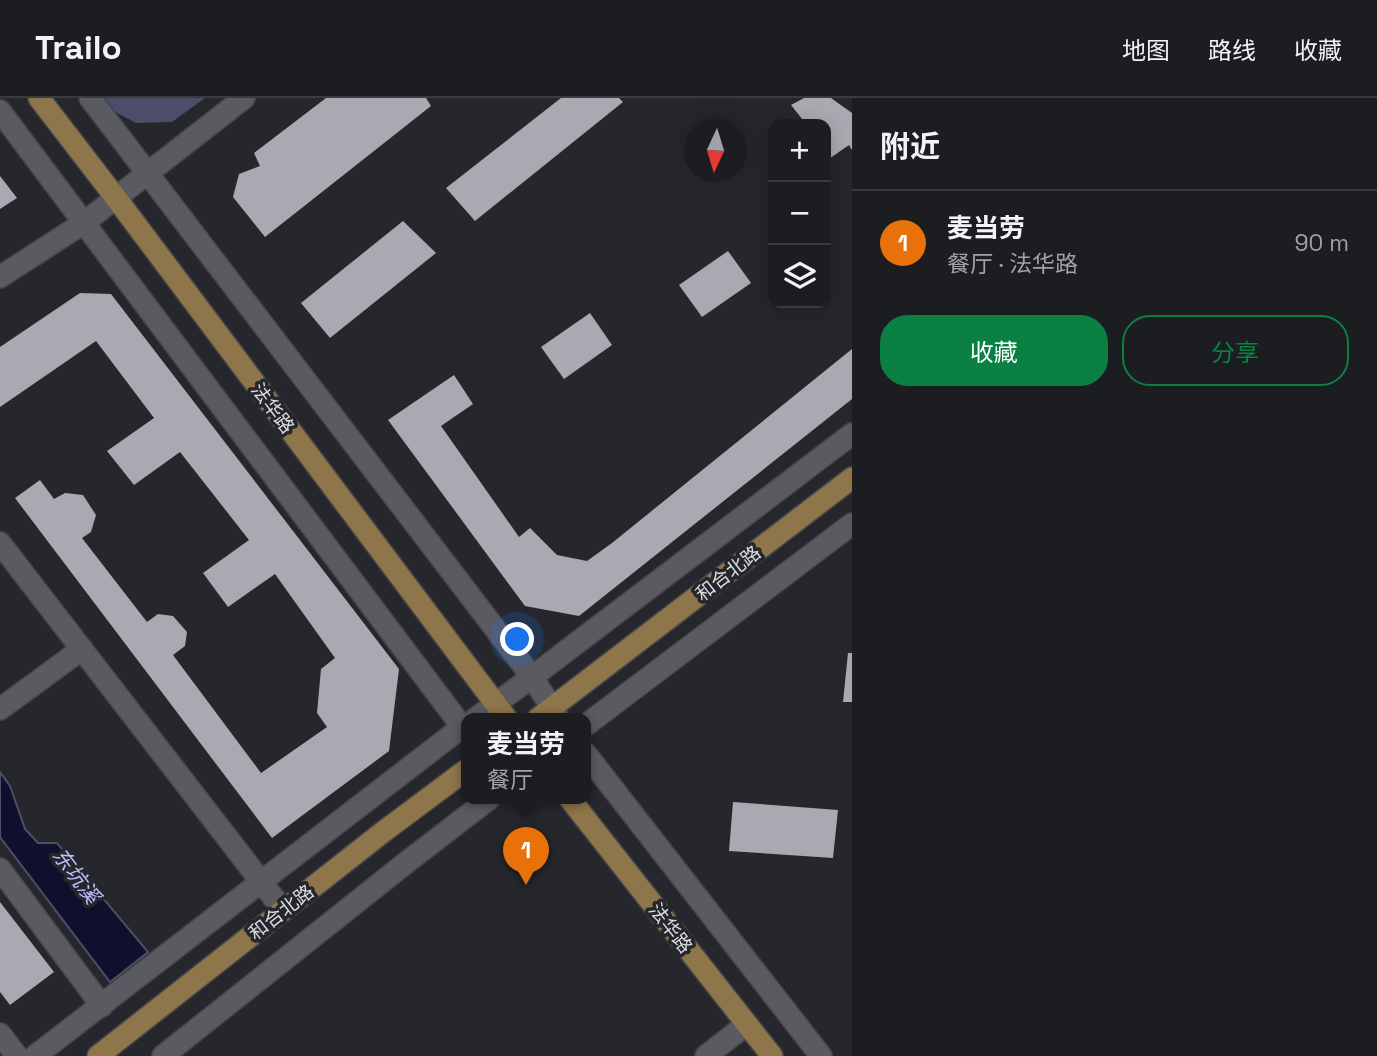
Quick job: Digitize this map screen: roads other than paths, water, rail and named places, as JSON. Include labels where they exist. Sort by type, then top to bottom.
[{"type":"main road","name":"法华路","points":[[39,98],[501,712]]},
{"type":"main road","name":"和合北路","points":[[553,713],[852,478]]},
{"type":"main road","name":"和合北路","points":[[98,1056],[383,832],[461,774]]},
{"type":"main road","name":"法华路","points":[[574,804],[772,1056]]},
{"type":"street","points":[[90,98],[532,677],[549,713]]},
{"type":"street","points":[[0,277],[85,222],[244,98]]},
{"type":"street","points":[[0,111],[461,717]]},
{"type":"street","points":[[501,712],[532,677],[852,433]]},
{"type":"street","points":[[591,721],[852,524]]},
{"type":"street","points":[[0,543],[283,910]]},
{"type":"street","points":[[0,709],[82,649]]},
{"type":"street","points":[[35,1056],[461,731]]},
{"type":"street","points":[[591,760],[821,1056]]},
{"type":"street","points":[[163,1056],[482,804]]},
{"type":"street","points":[[0,869],[102,1006]]},
{"type":"street","points":[[706,1056],[747,1024]]},
{"type":"street","points":[[0,1034],[17,1056]]},
{"type":"water","name":"东坑溪","points":[[0,772],[10,786],[25,829],[38,843],[57,843],[148,952],[110,982],[0,837]]},
{"type":"place","name":"麦当劳","points":[[526,885]]}]
